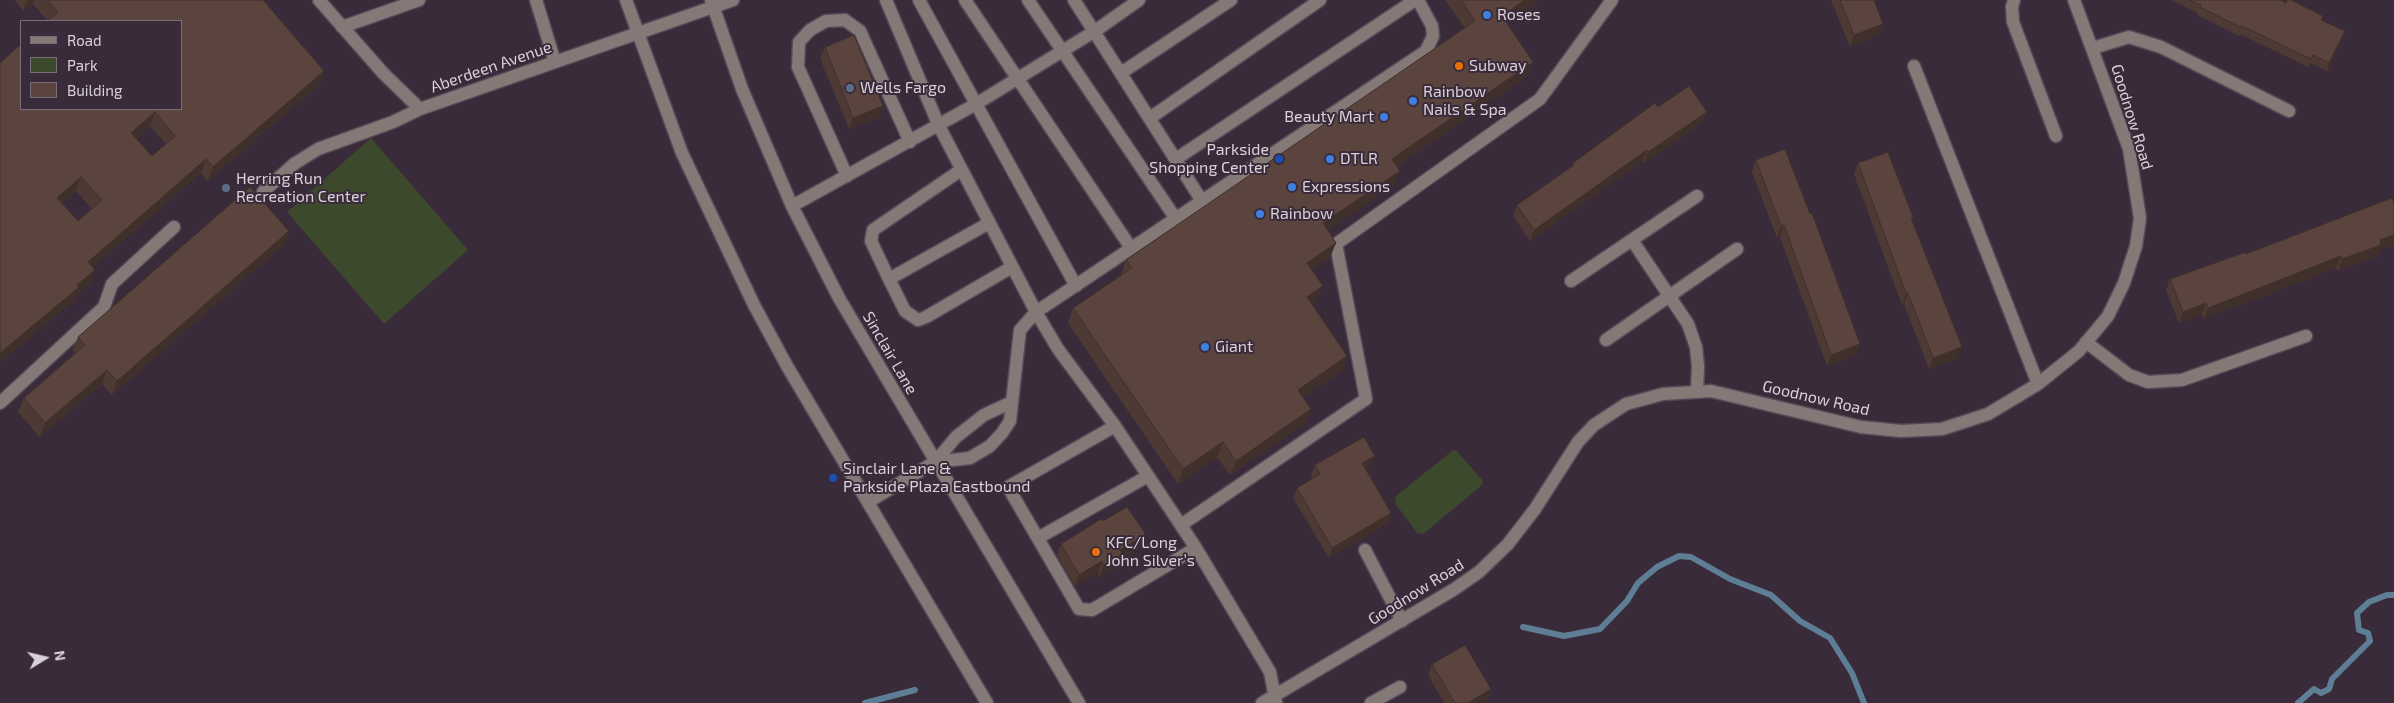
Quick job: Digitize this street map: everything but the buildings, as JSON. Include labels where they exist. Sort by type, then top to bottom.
[{"type":"street","name":"Aberdeen Avenue","points":[[319,0],[420,109],[637,34],[712,4],[734,0]]},
{"type":"street","points":[[342,27],[419,0]]},
{"type":"street","points":[[536,0],[555,62]]},
{"type":"street","points":[[626,0],[682,153],[728,253],[787,366],[987,703]]},
{"type":"street","points":[[886,0],[939,126],[1036,312],[1058,348],[1115,426],[1196,548],[1270,672],[1275,700]]},
{"type":"street","points":[[919,0],[1076,286]]},
{"type":"street","points":[[965,0],[1131,248]]},
{"type":"street","points":[[1028,0],[1176,219]]},
{"type":"street","points":[[1074,0],[1202,201]]},
{"type":"street","points":[[792,206],[939,126],[1018,80],[1095,31],[1139,0]]},
{"type":"street","points":[[1121,73],[1231,0]]},
{"type":"street","points":[[1150,118],[1320,0]]},
{"type":"street","points":[[935,462],[970,458],[990,446],[1010,421],[1020,330],[1036,312],[1426,51],[1433,36],[1432,26],[1417,0],[1176,159]]},
{"type":"street","points":[[1181,525],[1366,399],[1336,244],[1540,99],[1612,0]]},
{"type":"street","points":[[2014,0],[2012,7],[2013,22],[2056,136]]},
{"type":"street","name":"Goodnow Road","points":[[1262,703],[1275,700],[1479,572],[1508,544],[1535,509],[1578,442],[1594,425],[1610,413],[1636,400],[1664,394],[1710,391],[1735,395],[1861,427],[1901,432],[1942,429],[1988,414],[2038,384],[2079,351],[2108,316],[2124,283],[2136,246],[2140,218],[2129,149],[2074,0]]},
{"type":"street","name":"Sinclair Lane","points":[[712,4],[742,89],[792,206],[839,298],[1079,703]]},
{"type":"street","points":[[847,176],[798,67],[799,42],[810,30],[826,22],[844,20],[860,31],[910,142]]},
{"type":"street","points":[[2093,48],[2129,37],[2161,47],[2289,111]]},
{"type":"street","points":[[1914,66],[2038,384]]},
{"type":"street","points":[[263,192],[294,164],[318,149],[393,122],[420,109]]},
{"type":"street","points":[[961,170],[873,230],[871,241],[905,311],[918,320],[926,317],[1012,267]]},
{"type":"street","points":[[1571,281],[1697,196]]},
{"type":"street","points":[[889,279],[989,223]]},
{"type":"street","points":[[0,403],[104,307],[112,284],[174,227]]},
{"type":"street","points":[[1632,240],[1688,324],[1696,347],[1698,366],[1697,391]]},
{"type":"street","points":[[1606,340],[1737,249]]},
{"type":"street","points":[[2086,342],[2129,375],[2148,382],[2182,380],[2306,336]]},
{"type":"street","points":[[868,502],[935,462],[956,437],[984,415],[1012,402]]},
{"type":"street","points":[[1115,426],[1008,487],[1079,609],[1092,610],[1196,548]]},
{"type":"street","points":[[1038,538],[1148,476]]},
{"type":"street","points":[[1365,550],[1402,620]]},
{"type":"street","points":[[1371,703],[1400,686]]},
{"type":"green space","points":[[371,138],[468,250],[384,324],[287,212]]},
{"type":"green space","points":[[1456,450],[1483,481],[1482,485],[1423,534],[1417,533],[1395,503],[1396,496],[1452,451]]},
{"type":"waterway","points":[[1523,627],[1564,636],[1600,629],[1627,601],[1638,583],[1657,567],[1679,556],[1691,557],[1730,579],[1771,595],[1800,621],[1830,638],[1852,673],[1864,703]]},
{"type":"waterway","points":[[2298,703],[2314,689],[2321,693],[2329,689],[2332,679],[2370,641],[2368,633],[2359,630],[2357,613],[2369,602],[2387,595],[2394,595]]},
{"type":"waterway","points":[[865,703],[915,690]]},
{"type":"place","name":"Roses","points":[[1487,15]]},
{"type":"place","name":"Subway","points":[[1459,66]]},
{"type":"place","name":"Wells Fargo","points":[[850,88]]},
{"type":"place","name":"Rainbow Nails & Spa","points":[[1413,101]]},
{"type":"place","name":"Beauty Mart","points":[[1384,117]]},
{"type":"place","name":"Parkside Shopping Center","points":[[1279,159]]},
{"type":"place","name":"DTLR","points":[[1330,159]]},
{"type":"place","name":"Expressions","points":[[1292,187]]},
{"type":"place","name":"Herring Run Recreation Center","points":[[226,188]]},
{"type":"place","name":"Rainbow","points":[[1260,214]]},
{"type":"place","name":"Giant","points":[[1205,347]]},
{"type":"place","name":"Sinclair Lane & Parkside Plaza Eastbound","points":[[833,478]]},
{"type":"place","name":"KFC/Long John Silver’s","points":[[1096,552]]}]
